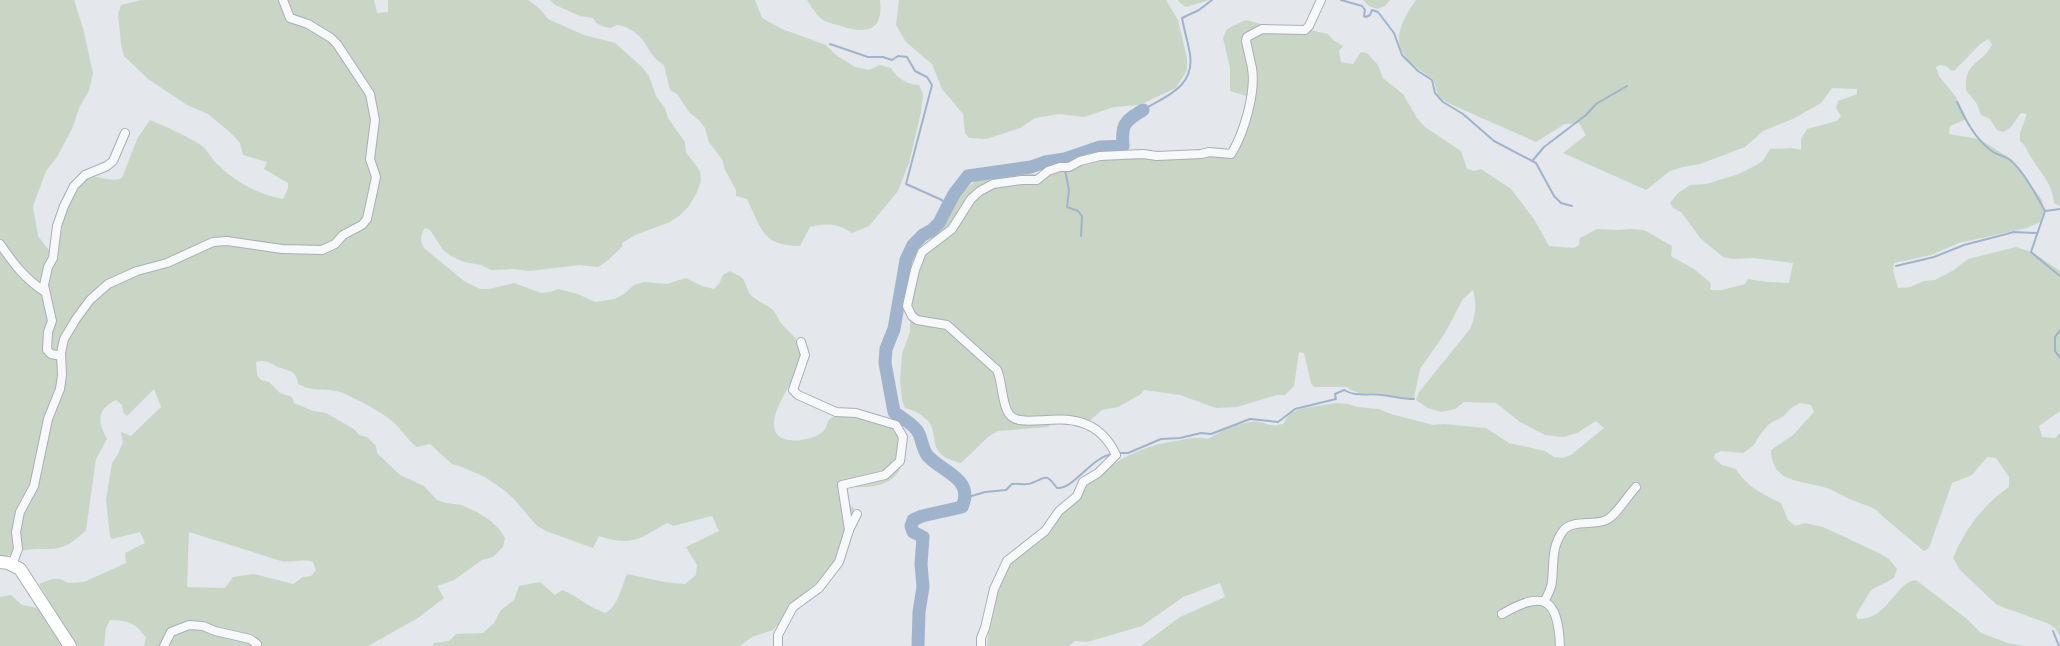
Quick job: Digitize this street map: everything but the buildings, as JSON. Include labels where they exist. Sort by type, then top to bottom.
[{"type":"street","points":[[12,565],[18,549],[16,532],[20,512],[34,486],[48,419],[60,389],[62,375],[61,356],[64,339],[90,300],[108,284],[138,271],[167,263],[220,240],[282,249],[322,250],[335,244],[343,235],[365,222],[376,177],[370,159],[375,120],[370,94],[337,44],[322,31],[290,18],[282,0]]},
{"type":"street","points":[[981,646],[981,638],[986,628],[994,589],[1007,561],[1046,531],[1059,511],[1077,496],[1083,482],[1098,473],[1116,455],[1101,432],[1093,426],[1071,420],[1016,419],[1012,416],[1005,403],[1001,379],[997,370],[947,325],[917,320],[912,316],[907,306],[915,270],[922,252],[952,228],[971,199],[980,191],[993,184],[1022,180],[1037,180],[1048,171],[1060,167],[1069,167],[1080,161],[1100,156],[1143,154],[1157,156],[1201,154],[1209,152],[1231,154],[1246,124],[1250,98],[1252,70],[1246,41],[1247,37],[1262,29],[1305,30],[1309,26],[1321,0]]},
{"type":"street","points":[[61,356],[51,354],[47,350],[48,332],[52,321],[45,292],[45,279],[48,267],[53,258],[58,226],[64,206],[74,186],[85,175],[107,166],[113,161],[125,133]]},
{"type":"street","points":[[0,244],[14,265],[29,282],[45,292]]},
{"type":"street","points":[[801,342],[805,355],[793,390],[798,395],[836,412],[856,413],[896,425],[904,438],[900,461],[885,475],[842,485],[849,530]]},
{"type":"street","points":[[1545,601],[1552,583],[1552,561],[1555,547],[1563,531],[1576,525],[1600,522],[1612,517],[1636,486]]},
{"type":"street","points":[[778,646],[778,634],[793,607],[819,588],[839,562],[849,530],[857,514]]},
{"type":"street","points":[[0,562],[12,565],[24,574],[70,646]]},
{"type":"street","points":[[1502,614],[1519,604],[1540,599],[1545,601],[1555,612],[1560,646]]},
{"type":"street","points":[[164,646],[171,632],[188,625],[203,626],[215,632],[250,639],[257,644]]},
{"type":"green space","points":[[0,0],[74,0],[83,28],[93,73],[89,91],[80,106],[72,129],[57,157],[46,171],[33,206],[38,236],[51,253],[58,252],[66,212],[80,186],[87,177],[114,180],[122,178],[137,139],[150,120],[178,132],[198,143],[221,168],[254,190],[283,199],[288,189],[288,183],[264,169],[267,162],[243,155],[240,143],[231,133],[208,114],[187,105],[148,79],[124,56],[121,44],[118,14],[121,5],[141,0],[374,0],[377,13],[388,12],[388,0],[528,0],[540,9],[548,19],[584,35],[615,43],[641,66],[649,76],[656,96],[665,108],[668,118],[685,142],[686,152],[700,171],[701,181],[689,206],[679,216],[670,222],[635,235],[622,243],[622,247],[598,267],[579,265],[530,271],[514,269],[491,270],[481,265],[464,262],[451,256],[443,250],[430,230],[425,228],[421,238],[424,248],[464,281],[480,289],[489,289],[514,283],[541,293],[558,289],[578,294],[595,302],[615,299],[624,294],[634,285],[644,282],[667,284],[686,278],[702,286],[714,289],[719,284],[723,275],[730,271],[743,279],[753,297],[775,312],[781,324],[796,339],[800,346],[801,356],[798,366],[776,413],[774,424],[776,433],[780,437],[786,439],[809,439],[821,433],[825,429],[829,420],[833,417],[838,416],[855,418],[883,424],[895,429],[903,444],[904,451],[902,465],[898,473],[892,479],[885,483],[868,487],[849,487],[847,491],[847,502],[854,509],[839,555],[823,577],[791,605],[781,622],[773,630],[752,637],[740,646],[432,646],[434,643],[449,641],[456,634],[483,633],[494,623],[501,610],[514,600],[519,586],[540,582],[555,595],[562,590],[595,609],[606,613],[617,600],[627,574],[664,582],[685,584],[696,575],[697,565],[686,547],[719,531],[712,516],[673,526],[667,523],[635,540],[620,541],[599,536],[593,548],[546,531],[536,525],[514,499],[505,491],[485,477],[452,464],[430,444],[417,447],[395,424],[375,409],[337,391],[304,387],[298,384],[296,376],[291,372],[265,361],[256,362],[257,375],[261,380],[269,382],[280,393],[292,397],[294,403],[313,411],[326,413],[354,429],[359,435],[367,437],[376,446],[377,453],[400,475],[424,486],[437,500],[461,505],[477,512],[491,521],[500,530],[505,538],[503,547],[493,557],[482,560],[454,580],[437,586],[444,598],[418,618],[368,646],[144,646],[146,638],[139,629],[131,623],[110,620],[106,628],[104,646],[75,646],[39,584],[52,579],[60,579],[68,583],[84,582],[126,563],[125,553],[145,543],[140,532],[112,539],[110,536],[106,500],[112,463],[123,442],[121,432],[131,436],[161,407],[154,389],[127,416],[123,412],[122,405],[116,400],[102,412],[100,422],[107,439],[96,459],[86,530],[76,539],[61,547],[54,549],[20,551],[0,559]],"holes":[[[189,532],[281,561],[301,560],[313,562],[316,570],[311,576],[303,577],[293,584],[254,574],[233,577],[225,588],[187,587]]]},
{"type":"green space","points":[[550,0],[755,0],[762,18],[782,29],[826,45],[836,55],[855,67],[869,70],[880,65],[891,68],[896,75],[903,80],[911,84],[919,85],[923,94],[921,112],[909,163],[898,191],[869,226],[852,233],[842,227],[822,225],[810,227],[800,246],[778,243],[770,239],[760,227],[747,199],[736,196],[736,190],[724,168],[723,161],[709,142],[705,128],[699,120],[690,113],[677,94],[670,90],[664,65],[654,57],[641,38],[633,31],[625,27],[617,25],[607,28],[596,23],[593,18],[580,16],[555,5]]},
{"type":"green space","points":[[807,0],[880,0],[879,19],[871,28],[865,30],[858,30],[829,23],[823,20],[816,13]]},
{"type":"green space","points":[[899,0],[1166,0],[1178,20],[1187,58],[1187,70],[1176,88],[1139,105],[1114,107],[1084,117],[1059,114],[1035,118],[1020,128],[986,139],[969,138],[965,133],[963,114],[942,89],[932,64],[906,42],[896,25]]},
{"type":"green space","points":[[1178,0],[1209,0],[1186,7]]},
{"type":"green space","points":[[1363,0],[1390,0],[1385,6],[1377,9],[1369,6]]},
{"type":"green space","points":[[1416,0],[2060,0],[2060,206],[2054,203],[2046,178],[2020,141],[2020,133],[2027,114],[2021,113],[2010,128],[2003,132],[1997,130],[1990,119],[1981,115],[1977,104],[1966,90],[1968,73],[1971,68],[1984,56],[1992,44],[1988,39],[1979,45],[1955,70],[1952,71],[1946,66],[1940,65],[1936,67],[1939,76],[1956,97],[1967,119],[1950,126],[1949,134],[1979,139],[2011,159],[2042,200],[2044,211],[2040,222],[2027,228],[1959,243],[1931,255],[1894,263],[1893,271],[1898,288],[1910,287],[1924,281],[1935,280],[1954,270],[1968,259],[2016,247],[2032,252],[2060,271],[2060,411],[2039,426],[2042,437],[2055,438],[2060,433],[2060,636],[2055,628],[2047,623],[1997,605],[1960,570],[1953,558],[1963,537],[1976,518],[1991,502],[2009,487],[2009,477],[1996,458],[1987,457],[1972,475],[1952,483],[1929,548],[1924,551],[1873,508],[1827,488],[1788,478],[1776,469],[1771,450],[1793,435],[1814,412],[1811,405],[1800,403],[1791,408],[1784,416],[1769,424],[1754,445],[1743,453],[1721,451],[1715,454],[1714,458],[1722,465],[1736,469],[1750,485],[1761,493],[1781,503],[1788,520],[1795,526],[1805,523],[1823,527],[1889,559],[1897,569],[1894,578],[1871,590],[1856,615],[1858,619],[1868,618],[1877,614],[1902,587],[1909,582],[1916,580],[1967,619],[1981,633],[2008,643],[2025,646],[1141,646],[1180,617],[1225,597],[1220,583],[1183,597],[1142,626],[1087,642],[1075,641],[1069,646],[987,646],[991,613],[996,592],[1010,562],[1022,548],[1088,484],[1118,461],[1135,452],[1175,441],[1192,438],[1208,439],[1239,424],[1259,422],[1272,425],[1283,424],[1290,413],[1304,408],[1336,403],[1379,409],[1391,414],[1433,425],[1443,424],[1486,428],[1509,443],[1545,451],[1554,457],[1562,458],[1571,455],[1604,428],[1596,421],[1577,433],[1563,437],[1545,435],[1520,422],[1496,403],[1464,402],[1455,409],[1441,412],[1428,408],[1416,400],[1419,392],[1470,329],[1474,319],[1475,310],[1473,290],[1463,299],[1445,333],[1420,369],[1414,398],[1398,398],[1379,393],[1359,393],[1347,387],[1314,387],[1311,383],[1304,353],[1299,352],[1294,386],[1285,395],[1277,395],[1237,407],[1216,408],[1180,395],[1144,390],[1141,394],[1118,407],[1102,410],[1088,422],[1061,417],[1048,427],[998,431],[988,437],[961,463],[949,459],[941,454],[937,449],[930,424],[920,414],[905,408],[902,400],[900,382],[902,354],[910,332],[910,304],[918,253],[948,220],[961,193],[983,176],[1003,174],[1053,174],[1096,159],[1212,155],[1229,157],[1253,98],[1230,91],[1230,68],[1223,38],[1227,29],[1246,20],[1283,30],[1310,30],[1328,34],[1332,39],[1343,46],[1339,51],[1341,62],[1353,64],[1361,52],[1367,53],[1378,65],[1383,78],[1403,94],[1417,118],[1425,127],[1461,151],[1467,169],[1474,171],[1481,169],[1511,189],[1534,219],[1549,246],[1574,248],[1579,245],[1580,238],[1597,229],[1644,230],[1672,246],[1671,256],[1694,269],[1711,283],[1710,290],[1722,290],[1745,284],[1748,279],[1789,283],[1793,263],[1754,258],[1733,259],[1723,257],[1701,239],[1681,212],[1673,208],[1670,203],[1678,193],[1690,185],[1706,184],[1739,174],[1762,162],[1770,149],[1792,148],[1801,150],[1801,139],[1807,129],[1837,121],[1841,116],[1836,108],[1838,101],[1857,94],[1857,89],[1832,88],[1821,103],[1795,118],[1763,131],[1745,147],[1700,164],[1670,171],[1646,190],[1563,153],[1586,135],[1579,123],[1565,124],[1536,142],[1448,103],[1441,98],[1433,79],[1410,62],[1400,45],[1399,36],[1402,25]]},
{"type":"green space","points":[[11,595],[22,605],[38,608],[64,646],[0,646],[0,597]]},
{"type":"waterway","points":[[1143,110],[1169,95],[1183,83],[1188,75],[1190,54],[1182,18],[1199,10],[1212,0]]},
{"type":"waterway","points":[[1341,0],[1362,6],[1365,10],[1364,16],[1366,17],[1370,15],[1372,10],[1378,12],[1394,33],[1402,55],[1418,71],[1432,80],[1435,93],[1443,102],[1463,114],[1494,141],[1536,163],[1554,196],[1561,203],[1572,206]]},
{"type":"waterway","points":[[830,44],[868,57],[883,57],[892,60],[898,56],[907,57],[915,71],[927,77],[932,85],[906,184],[942,200],[948,209]]},
{"type":"waterway","points":[[1533,160],[1544,147],[1586,115],[1596,104],[1627,86]]},
{"type":"waterway","points":[[1957,102],[1968,123],[1981,141],[1993,152],[2015,164],[2020,170],[2045,211]]},
{"type":"waterway","points":[[918,646],[919,612],[923,587],[921,564],[923,537],[913,532],[911,526],[913,520],[922,516],[962,507],[965,497],[964,489],[955,476],[927,455],[916,429],[894,412],[885,363],[886,349],[894,329],[906,260],[913,245],[939,223],[954,194],[968,176],[1031,167],[1045,162],[1065,159],[1100,147],[1123,146],[1123,133],[1128,120],[1143,110]]},
{"type":"waterway","points":[[1065,159],[1065,165]]},
{"type":"waterway","points":[[1065,170],[1069,190],[1067,207],[1078,211],[1082,216],[1081,236]]},
{"type":"waterway","points":[[2060,209],[2045,211],[2031,252],[2060,276]]},
{"type":"waterway","points":[[1896,266],[1934,257],[1964,245],[2014,232],[2036,233]]},
{"type":"waterway","points":[[2060,330],[2055,337],[2055,351],[2060,358]]},
{"type":"waterway","points":[[1118,453],[1128,453],[1161,439],[1180,438],[1201,433],[1211,434],[1250,419],[1278,422],[1295,409],[1336,399],[1335,394],[1344,390],[1357,394],[1377,394],[1405,399],[1414,399]]},
{"type":"waterway","points":[[965,498],[985,492],[1006,490],[1012,484],[1030,484],[1043,478],[1048,478],[1057,488],[1063,487],[1070,484],[1098,460],[1113,454]]},
{"type":"waterway","points":[[2053,631],[2059,646]]}]
